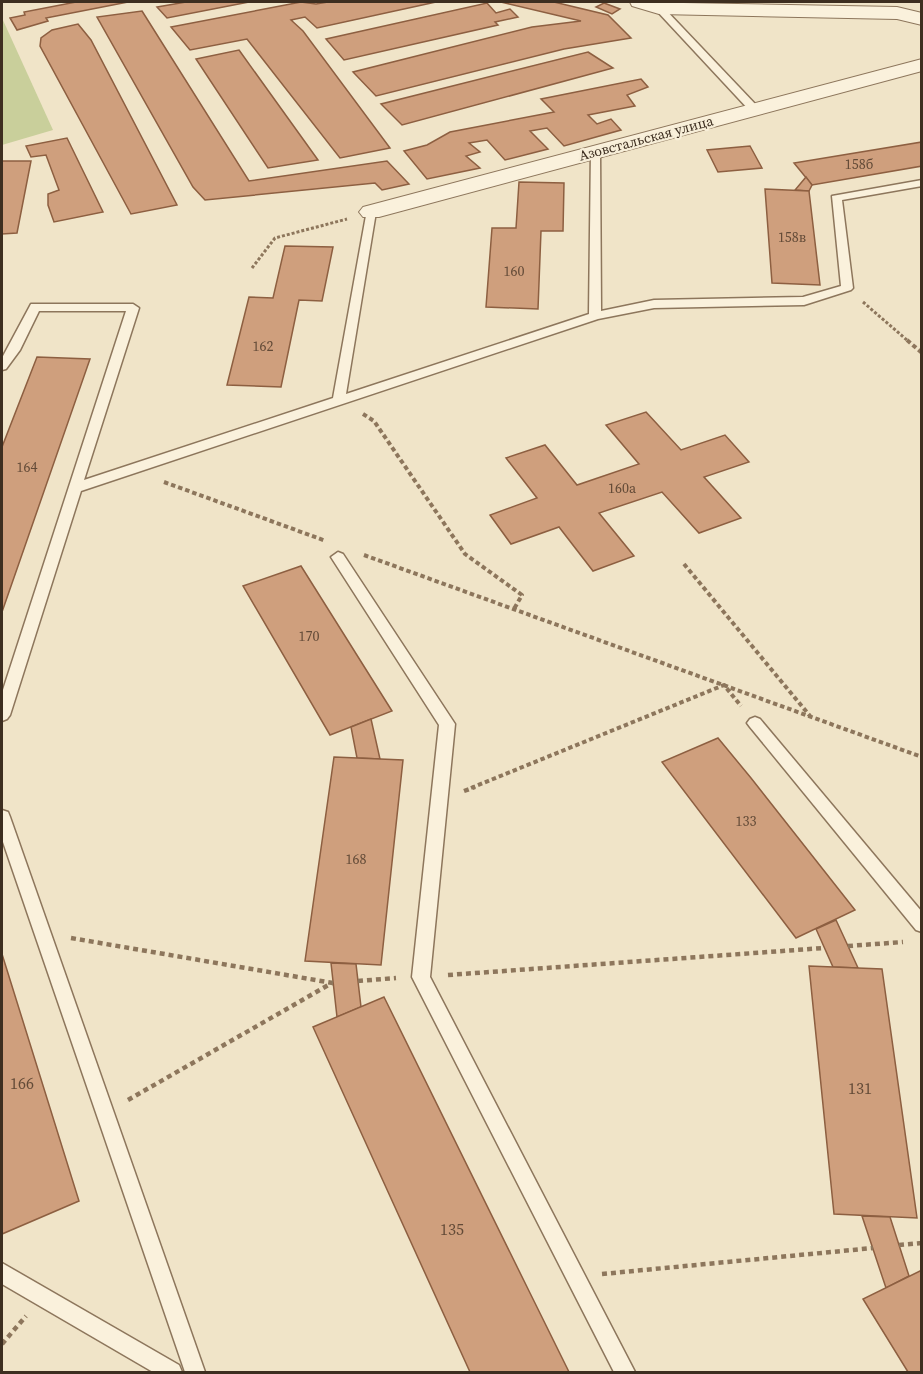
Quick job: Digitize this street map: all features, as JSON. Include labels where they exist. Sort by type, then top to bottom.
[{"type":"street","points":[[639,2],[658,8],[897,13],[921,19]]},
{"type":"street","name":"Азовстальская улица","points":[[371,212],[921,65]]},
{"type":"lane","points":[[658,8],[754,109]]},
{"type":"lane","points":[[595,151],[595,316]]},
{"type":"lane","points":[[75,488],[595,316],[654,304],[804,301],[847,288],[836,198],[921,183]]},
{"type":"lane","points":[[339,401],[371,212]]},
{"type":"lane","points":[[2,366],[14,351],[35,307],[133,308],[2,716]]},
{"type":"lane","points":[[338,557],[447,724],[421,976],[574,1277],[625,1372]]},
{"type":"lane","points":[[755,723],[921,924]]},
{"type":"lane","points":[[2,817],[195,1372]]},
{"type":"lane","points":[[2,1273],[172,1372]]},
{"type":"path","points":[[252,268],[276,238],[371,212]]},
{"type":"path","points":[[883,320],[921,353]]},
{"type":"path","points":[[339,401],[374,421],[465,554],[522,595],[514,609]]},
{"type":"path","points":[[131,470],[328,542]]},
{"type":"path","points":[[361,553],[921,757]]},
{"type":"path","points":[[684,564],[812,717]]},
{"type":"path","points":[[439,801],[724,686]]},
{"type":"path","points":[[41,933],[333,983],[104,1114]]},
{"type":"path","points":[[848,946],[911,941]]},
{"type":"path","points":[[358,981],[824,948]]},
{"type":"path","points":[[899,1245],[921,1243]]},
{"type":"path","points":[[574,1277],[873,1248]]},
{"type":"path","points":[[2,1344],[42,1297]]},
{"type":"green space","points":[[2,18],[53,130],[2,145]]},
{"type":"building","points":[[76,2],[128,2],[46,18],[48,21],[17,30],[10,18],[25,15],[24,12]]},
{"type":"building","points":[[186,2],[249,2],[167,18],[157,7]]},
{"type":"building","points":[[301,2],[316,4],[436,2],[317,28],[305,17],[291,20],[303,31],[390,148],[340,158],[247,39],[190,50],[171,27]]},
{"type":"building","points":[[501,2],[554,2],[608,15],[631,38],[564,49],[376,96],[353,72],[532,27],[581,21]]},
{"type":"building","points":[[487,3],[496,13],[510,9],[518,17],[495,22],[498,25],[344,60],[326,39]]},
{"type":"building","points":[[604,3],[620,9],[612,14],[596,7]]},
{"type":"building","points":[[142,11],[249,181],[387,161],[409,184],[382,190],[375,183],[205,200],[193,187],[97,17]]},
{"type":"building","points":[[78,24],[91,40],[177,205],[131,214],[40,46],[41,38],[52,30]]},
{"type":"building","points":[[239,50],[318,160],[268,168],[196,59]]},
{"type":"building","points":[[588,52],[613,68],[402,125],[381,104]]},
{"type":"building","points":[[641,79],[648,87],[627,95],[635,106],[588,115],[597,124],[611,119],[621,130],[564,146],[547,128],[530,131],[548,149],[505,160],[487,140],[469,143],[480,152],[466,156],[480,168],[427,179],[404,151],[427,145],[450,132],[554,112],[541,99]]},
{"type":"building","points":[[67,138],[103,212],[54,222],[48,205],[48,194],[59,190],[46,155],[31,157],[26,146]]},
{"type":"building","points":[[922,142],[922,166],[812,185],[794,163]]},
{"type":"building","points":[[750,146],[762,168],[718,172],[707,150]]},
{"type":"building","points":[[2,161],[31,161],[17,233],[2,234]]},
{"type":"building","points":[[806,177],[812,185],[809,191],[795,190]]},
{"type":"building","points":[[519,182],[564,183],[563,231],[541,231],[538,309],[486,307],[492,228],[516,228]]},
{"type":"building","points":[[765,189],[809,191],[820,285],[772,283]]},
{"type":"building","points":[[285,246],[333,247],[322,301],[299,300],[281,387],[227,385],[249,297],[273,298]]},
{"type":"building","points":[[37,357],[90,359],[2,612],[2,447]]},
{"type":"building","points":[[646,412],[681,450],[725,435],[749,462],[704,477],[741,518],[699,533],[662,492],[599,513],[634,556],[593,571],[559,527],[511,544],[490,515],[537,498],[506,458],[545,445],[577,485],[639,464],[606,425]]},
{"type":"building","points":[[301,566],[392,711],[330,735],[243,586]]},
{"type":"building","points":[[371,719],[380,759],[357,758],[351,727]]},
{"type":"building","points":[[718,738],[855,910],[796,938],[662,762]]},
{"type":"building","points":[[334,757],[403,760],[381,965],[305,961]]},
{"type":"building","points":[[836,920],[858,968],[833,967],[816,929]]},
{"type":"building","points":[[2,954],[79,1201],[2,1234]]},
{"type":"building","points":[[331,963],[356,964],[361,1007],[337,1017]]},
{"type":"building","points":[[809,966],[882,969],[917,1218],[834,1214]]},
{"type":"building","points":[[384,997],[569,1372],[470,1372],[313,1027]]},
{"type":"building","points":[[862,1216],[890,1217],[909,1276],[886,1288]]},
{"type":"building","points":[[922,1270],[922,1372],[908,1372],[863,1299]]}]
